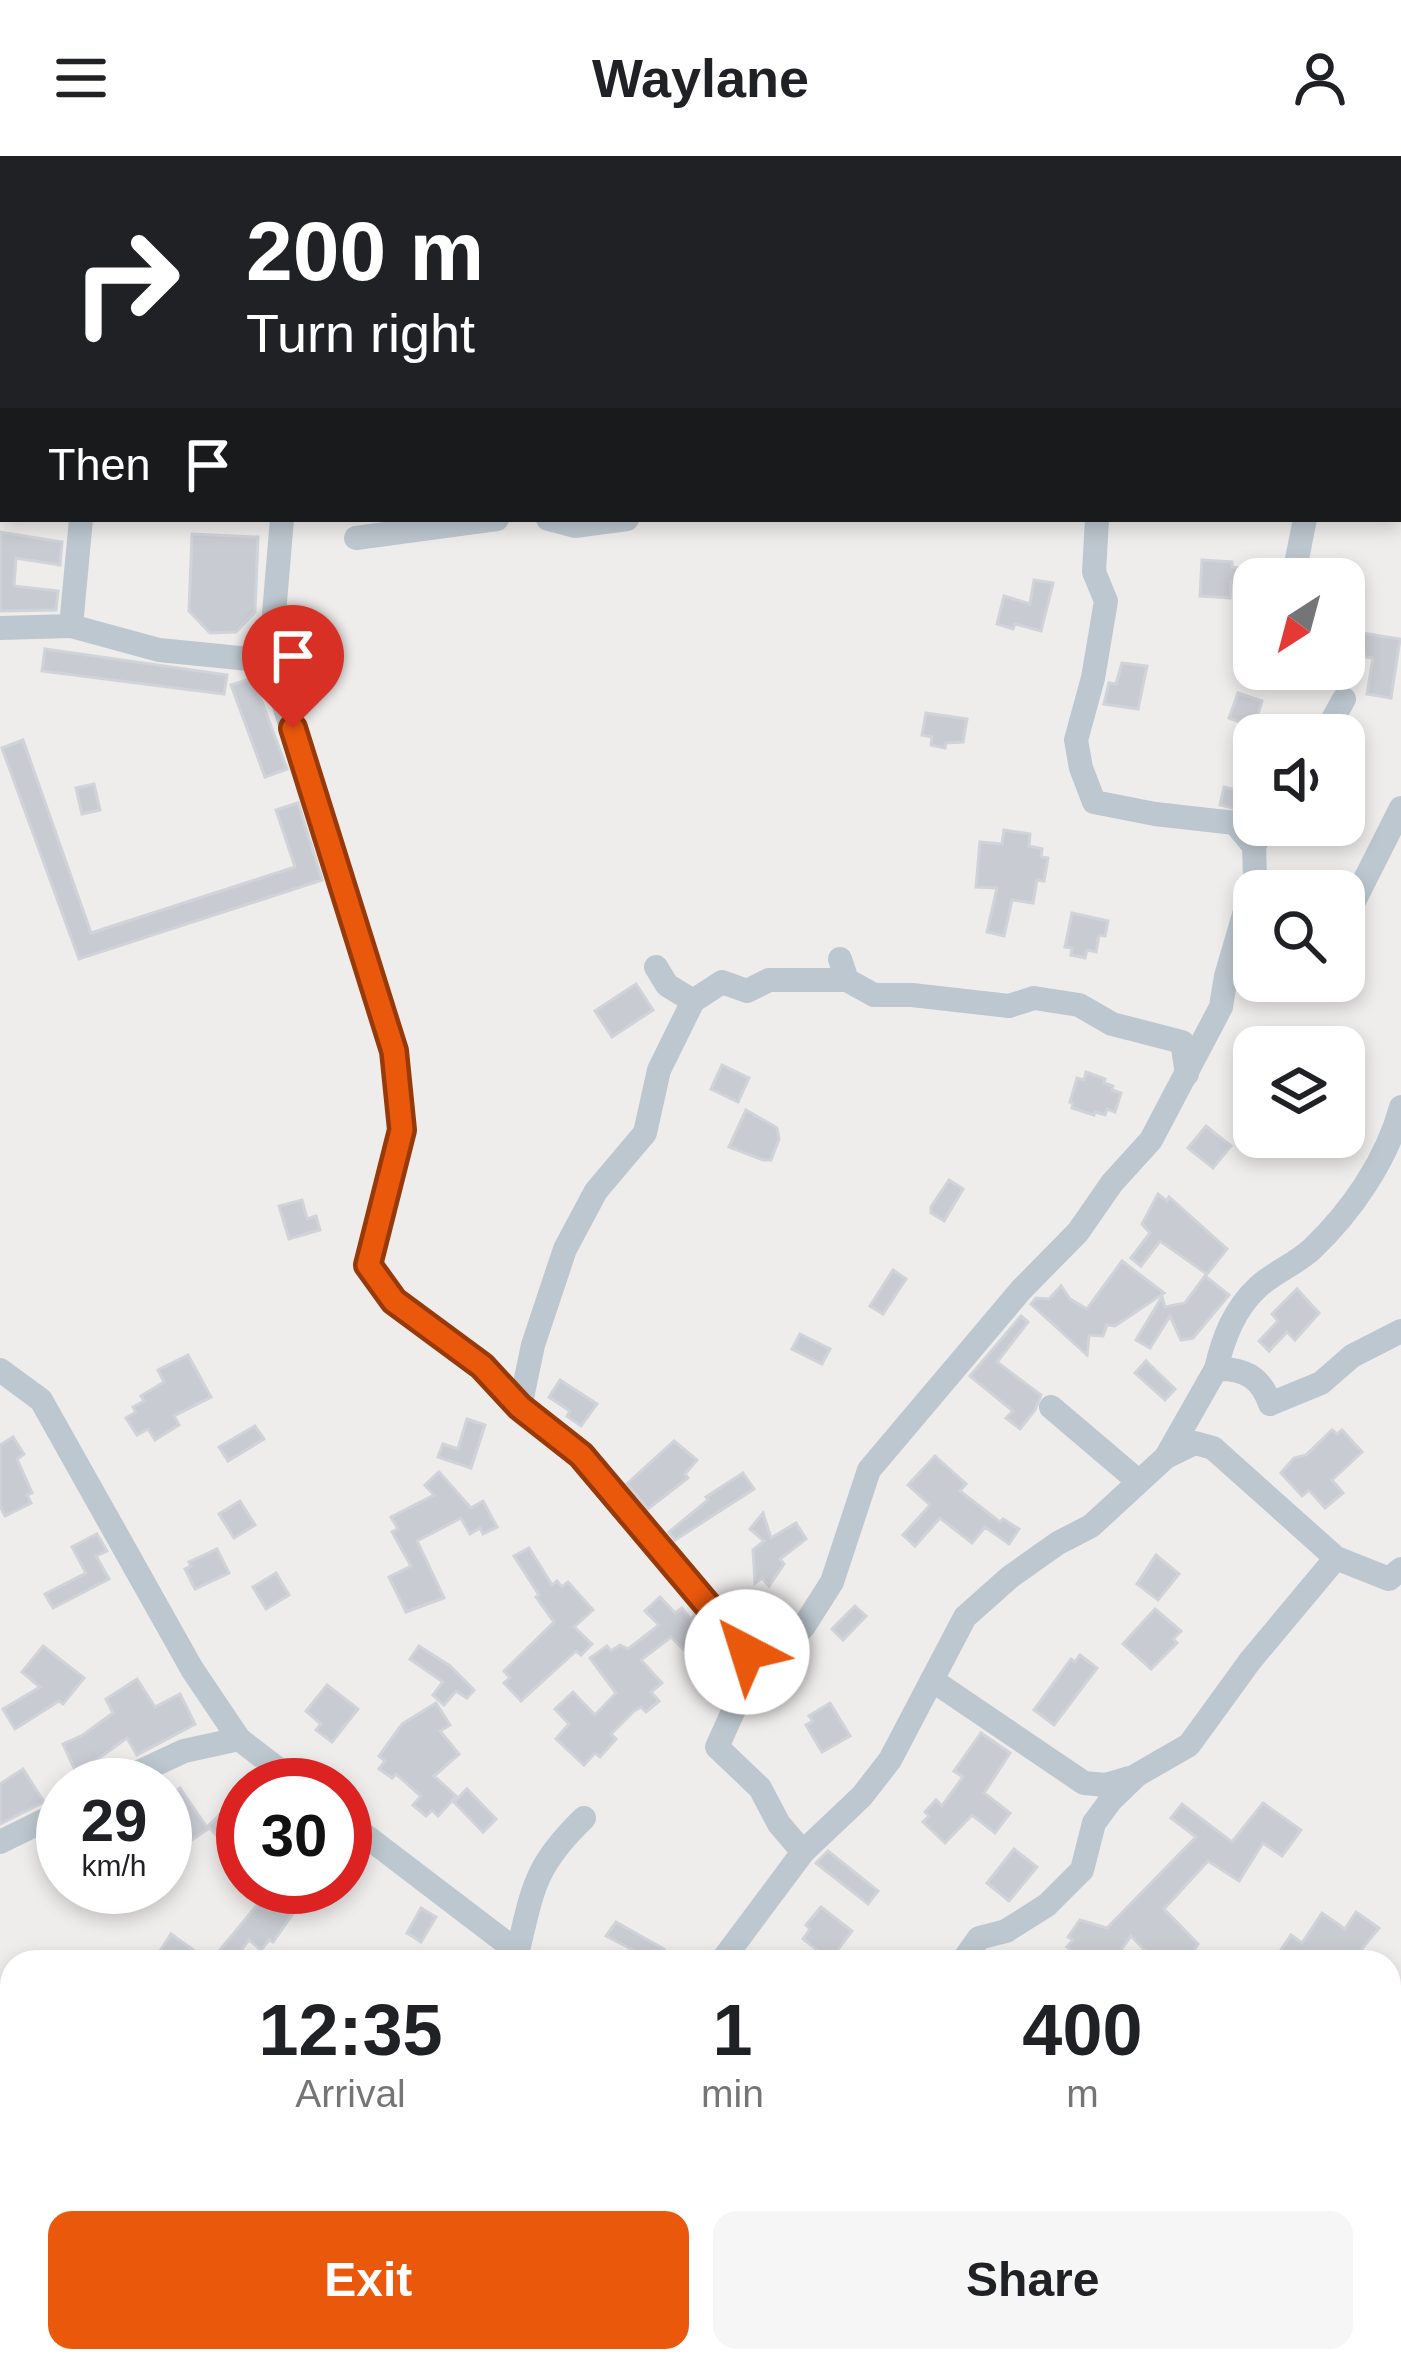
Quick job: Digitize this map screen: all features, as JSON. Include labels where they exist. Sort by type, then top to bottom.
[{"type":"street","points":[[71,626],[81,522]]},
{"type":"street","points":[[282,522],[270,662],[394,1051],[402,1130],[368,1265],[394,1301],[482,1366],[520,1407],[581,1455],[761,1670]]},
{"type":"street","points":[[356,538],[475,522]]},
{"type":"street","points":[[560,522],[575,526],[605,522]]},
{"type":"street","points":[[1097,522],[1094,572],[1106,601],[1076,740],[1094,802],[1233,823]]},
{"type":"street","points":[[1297,558],[1304,522]]},
{"type":"street","points":[[0,628],[71,626],[159,650],[270,662]]},
{"type":"street","points":[[1336,714],[1344,699]]},
{"type":"street","points":[[1365,879],[1401,808]]},
{"type":"street","points":[[803,1852],[779,1824],[760,1788],[717,1747],[741,1694],[804,1626],[832,1582],[868,1470],[1022,1290],[1078,1232],[1112,1183],[1151,1140],[1221,1007],[1256,877],[1259,846]]},
{"type":"street","points":[[520,1407],[533,1345],[565,1249],[596,1190],[645,1132],[658,1070],[694,1001],[722,982],[747,991],[770,980],[843,969],[874,995],[1009,1006],[1034,998],[1079,1005],[1112,1024],[1182,1042],[1187,1074]]},
{"type":"street","points":[[654,978],[694,1001]]},
{"type":"street","points":[[1166,1457],[1216,1369],[1225,1332],[1256,1288],[1310,1251],[1353,1205],[1401,1107]]},
{"type":"street","points":[[1216,1369],[1239,1368],[1264,1386],[1270,1404],[1321,1383],[1352,1357],[1401,1331]]},
{"type":"street","points":[[0,1370],[40,1400],[193,1669],[239,1739],[264,1758]]},
{"type":"street","points":[[1052,1407],[1138,1480]]},
{"type":"street","points":[[730,1950],[803,1852],[862,1796],[890,1760],[964,1617],[1010,1576],[1091,1526],[1166,1457],[1195,1443],[1214,1448],[1336,1558],[1389,1579],[1401,1569]]},
{"type":"street","points":[[932,1680],[1084,1783],[1106,1785],[1137,1775],[1189,1745],[1250,1661],[1336,1558]]},
{"type":"street","points":[[169,1758],[239,1739]]},
{"type":"street","points":[[970,1950],[979,1938],[1006,1931],[1046,1905],[1082,1870],[1094,1823],[1137,1775]]},
{"type":"street","points":[[518,1950],[539,1870],[584,1818]]},
{"type":"street","points":[[0,1842],[36,1824]]},
{"type":"street","points":[[372,1842],[507,1950]]},
{"type":"building","points":[[0,532],[62,542],[60,565],[16,558],[14,586],[58,591],[56,610],[0,611]]},
{"type":"building","points":[[192,534],[258,537],[255,612],[236,632],[210,633],[189,611]]},
{"type":"building","points":[[1202,560],[1232,562],[1230,598],[1200,596]]},
{"type":"building","points":[[1034,580],[1053,583],[1041,631],[997,624],[1004,596],[1030,604]]},
{"type":"building","points":[[1365,633],[1400,639],[1391,698],[1367,694],[1373,658],[1365,657]]},
{"type":"building","points":[[45,649],[227,675],[224,694],[42,671]]},
{"type":"building","points":[[1122,663],[1147,666],[1138,709],[1104,704],[1109,683],[1116,684]]},
{"type":"building","points":[[253,678],[287,769],[265,777],[231,685]]},
{"type":"building","points":[[1238,693],[1262,701],[1258,714],[1229,718]]},
{"type":"building","points":[[926,713],[967,719],[963,742],[946,743],[945,748],[931,745],[932,737],[922,735]]},
{"type":"building","points":[[23,740],[91,933],[295,867],[276,810],[298,803],[322,880],[79,959],[2,748]]},
{"type":"building","points":[[94,784],[100,810],[82,814],[76,788]]},
{"type":"building","points":[[1224,787],[1233,789],[1233,808],[1220,805]]},
{"type":"building","points":[[1004,830],[1030,834],[1029,846],[1042,849],[1041,857],[1048,858],[1033,903],[1012,900],[1004,936],[987,932],[997,888],[976,887],[980,842],[1002,844]]},
{"type":"building","points":[[1072,913],[1108,921],[1096,952],[1087,950],[1085,958],[1071,955],[1072,948],[1065,947]]},
{"type":"building","points":[[636,984],[653,1010],[612,1037],[595,1011]]},
{"type":"building","points":[[722,1065],[749,1078],[738,1102],[711,1089]]},
{"type":"building","points":[[1086,1072],[1105,1079],[1112,1090],[1121,1093],[1115,1112],[1107,1109],[1105,1115],[1094,1115],[1072,1108],[1077,1078],[1084,1080]]},
{"type":"building","points":[[746,1110],[777,1128],[779,1139],[771,1160],[729,1147]]},
{"type":"building","points":[[1206,1126],[1231,1146],[1213,1168],[1188,1148]]},
{"type":"building","points":[[949,1180],[963,1189],[944,1221],[931,1213],[931,1207]]},
{"type":"building","points":[[1158,1194],[1167,1201],[1169,1197],[1227,1249],[1207,1274],[1160,1241],[1141,1266],[1131,1258],[1150,1233],[1142,1224]]},
{"type":"building","points":[[302,1200],[307,1219],[316,1216],[320,1230],[289,1239],[279,1206]]},
{"type":"building","points":[[1122,1261],[1164,1293],[1115,1326],[1107,1325],[1103,1336],[1089,1335],[1087,1355],[1031,1304],[1036,1298],[1049,1299],[1061,1286],[1070,1299],[1087,1309]]},
{"type":"building","points":[[893,1270],[906,1279],[883,1314],[870,1306]]},
{"type":"building","points":[[1205,1276],[1229,1295],[1193,1338],[1181,1340],[1170,1316],[1150,1348],[1136,1340],[1162,1297],[1165,1307],[1185,1303]]},
{"type":"building","points":[[1297,1289],[1319,1313],[1295,1340],[1287,1332],[1269,1351],[1259,1341],[1278,1321],[1272,1314]]},
{"type":"building","points":[[1021,1316],[1028,1322],[997,1362],[1041,1395],[1020,1429],[1006,1418],[1013,1411],[970,1376]]},
{"type":"building","points":[[800,1334],[830,1349],[822,1364],[792,1349]]},
{"type":"building","points":[[188,1355],[211,1397],[174,1416],[179,1425],[155,1440],[148,1429],[137,1435],[126,1418],[136,1412],[133,1407],[164,1382],[158,1370]]},
{"type":"building","points":[[1146,1361],[1175,1389],[1165,1400],[1135,1373]]},
{"type":"building","points":[[560,1380],[597,1404],[581,1426],[567,1416],[570,1411],[549,1397]]},
{"type":"building","points":[[467,1419],[485,1425],[471,1468],[438,1457],[443,1444],[458,1449]]},
{"type":"building","points":[[255,1426],[264,1439],[228,1461],[219,1447]]},
{"type":"building","points":[[1332,1430],[1337,1434],[1342,1430],[1362,1452],[1332,1480],[1343,1493],[1325,1508],[1309,1490],[1302,1496],[1281,1473]]},
{"type":"building","points":[[13,1437],[24,1454],[17,1459],[32,1493],[27,1495],[31,1503],[5,1516],[0,1506],[0,1445]]},
{"type":"building","points":[[674,1441],[697,1460],[685,1474],[688,1478],[648,1509],[627,1484]]},
{"type":"building","points":[[935,1456],[966,1484],[960,1491],[1000,1522],[1003,1519],[1019,1529],[1009,1544],[985,1527],[972,1543],[940,1518],[915,1546],[903,1535],[930,1505],[908,1485]]},
{"type":"building","points":[[439,1472],[471,1508],[483,1501],[497,1527],[470,1534],[461,1518],[417,1541],[444,1598],[406,1612],[389,1577],[411,1566],[392,1532],[398,1529],[391,1517],[434,1495],[425,1485]]},
{"type":"building","points":[[743,1473],[754,1489],[675,1540],[669,1532],[706,1497]]},
{"type":"building","points":[[240,1501],[255,1525],[234,1538],[219,1514]]},
{"type":"building","points":[[763,1513],[771,1538],[796,1523],[806,1539],[780,1559],[784,1564],[769,1586],[762,1578],[755,1583],[753,1550],[764,1541],[750,1529]]},
{"type":"building","points":[[97,1534],[107,1551],[96,1556],[109,1579],[53,1608],[45,1594],[86,1573],[72,1547]]},
{"type":"building","points":[[529,1548],[552,1585],[557,1581],[562,1587],[568,1582],[593,1610],[574,1627],[592,1644],[581,1655],[576,1651],[521,1701],[504,1683],[510,1678],[504,1671],[554,1622],[514,1556]]},
{"type":"building","points":[[217,1549],[229,1573],[195,1589],[185,1569],[191,1566],[189,1562]]},
{"type":"building","points":[[1156,1555],[1179,1574],[1158,1600],[1137,1584]]},
{"type":"building","points":[[276,1573],[289,1595],[266,1609],[253,1587]]},
{"type":"building","points":[[660,1597],[675,1613],[682,1608],[691,1620],[694,1616],[714,1639],[697,1657],[691,1657],[671,1637],[641,1660],[662,1683],[651,1692],[659,1701],[646,1712],[641,1707],[634,1711],[611,1734],[616,1739],[600,1757],[595,1753],[584,1765],[556,1739],[569,1724],[555,1709],[573,1692],[595,1715],[616,1693],[590,1658],[607,1646],[611,1651],[620,1645],[628,1649],[659,1625],[645,1611]]},
{"type":"building","points":[[855,1606],[866,1616],[843,1640],[832,1629]]},
{"type":"building","points":[[1155,1609],[1181,1631],[1173,1639],[1177,1643],[1151,1669],[1123,1644]]},
{"type":"building","points":[[43,1646],[84,1678],[63,1704],[59,1701],[15,1729],[3,1709],[40,1687],[22,1672]]},
{"type":"building","points":[[419,1646],[450,1666],[474,1690],[467,1698],[456,1691],[444,1705],[433,1695],[443,1682],[410,1659]]},
{"type":"building","points":[[1080,1655],[1097,1668],[1054,1725],[1034,1710],[1071,1659],[1075,1662]]},
{"type":"building","points":[[137,1679],[155,1707],[180,1694],[195,1724],[137,1755],[127,1738],[99,1758],[69,1758],[63,1744],[113,1713],[106,1699]]},
{"type":"building","points":[[327,1685],[358,1709],[332,1742],[316,1730],[321,1724],[306,1711]]},
{"type":"building","points":[[436,1703],[450,1725],[440,1731],[459,1754],[434,1776],[456,1796],[438,1816],[432,1810],[426,1816],[413,1805],[421,1796],[396,1774],[392,1778],[379,1769],[385,1761],[379,1756],[402,1724]]},
{"type":"building","points":[[830,1703],[850,1736],[822,1752],[806,1725],[813,1721],[809,1716]]},
{"type":"building","points":[[981,1733],[1010,1753],[984,1793],[1010,1813],[995,1833],[972,1815],[945,1843],[923,1822],[929,1816],[925,1812],[936,1800],[942,1806],[963,1777],[954,1771]]},
{"type":"building","points":[[23,1769],[36,1789],[36,1806],[0,1824],[0,1784]]},
{"type":"building","points":[[467,1789],[496,1819],[483,1832],[454,1802]]},
{"type":"building","points":[[1263,1803],[1301,1830],[1282,1856],[1263,1843],[1239,1881],[1208,1861],[1164,1909],[1198,1944],[1194,1950],[1144,1950],[1131,1936],[1121,1950],[1067,1947],[1080,1920],[1107,1928],[1196,1837],[1171,1818],[1182,1804],[1232,1842]]},
{"type":"building","points":[[192,1806],[208,1829],[192,1840]]},
{"type":"building","points":[[1014,1849],[1037,1867],[1009,1901],[987,1883]]},
{"type":"building","points":[[828,1851],[878,1891],[868,1904],[816,1863]]},
{"type":"building","points":[[821,1907],[852,1931],[838,1950],[817,1950],[803,1939],[810,1929],[806,1925]]},
{"type":"building","points":[[421,1908],[436,1917],[421,1942],[407,1933]]},
{"type":"building","points":[[1356,1912],[1379,1928],[1361,1950],[1281,1950],[1291,1935],[1302,1943],[1322,1913],[1345,1929]]},
{"type":"building","points":[[250,1914],[292,1914],[273,1942],[269,1940],[261,1950],[249,1940],[241,1950],[220,1950]]},
{"type":"building","points":[[616,1922],[664,1949],[633,1950],[606,1936]]},
{"type":"building","points":[[171,1934],[193,1950],[161,1950]]},
{"type":"route","points":[[293,728],[394,1051],[402,1130],[368,1265],[394,1301],[482,1366],[520,1407],[581,1455],[747,1652]]}]
